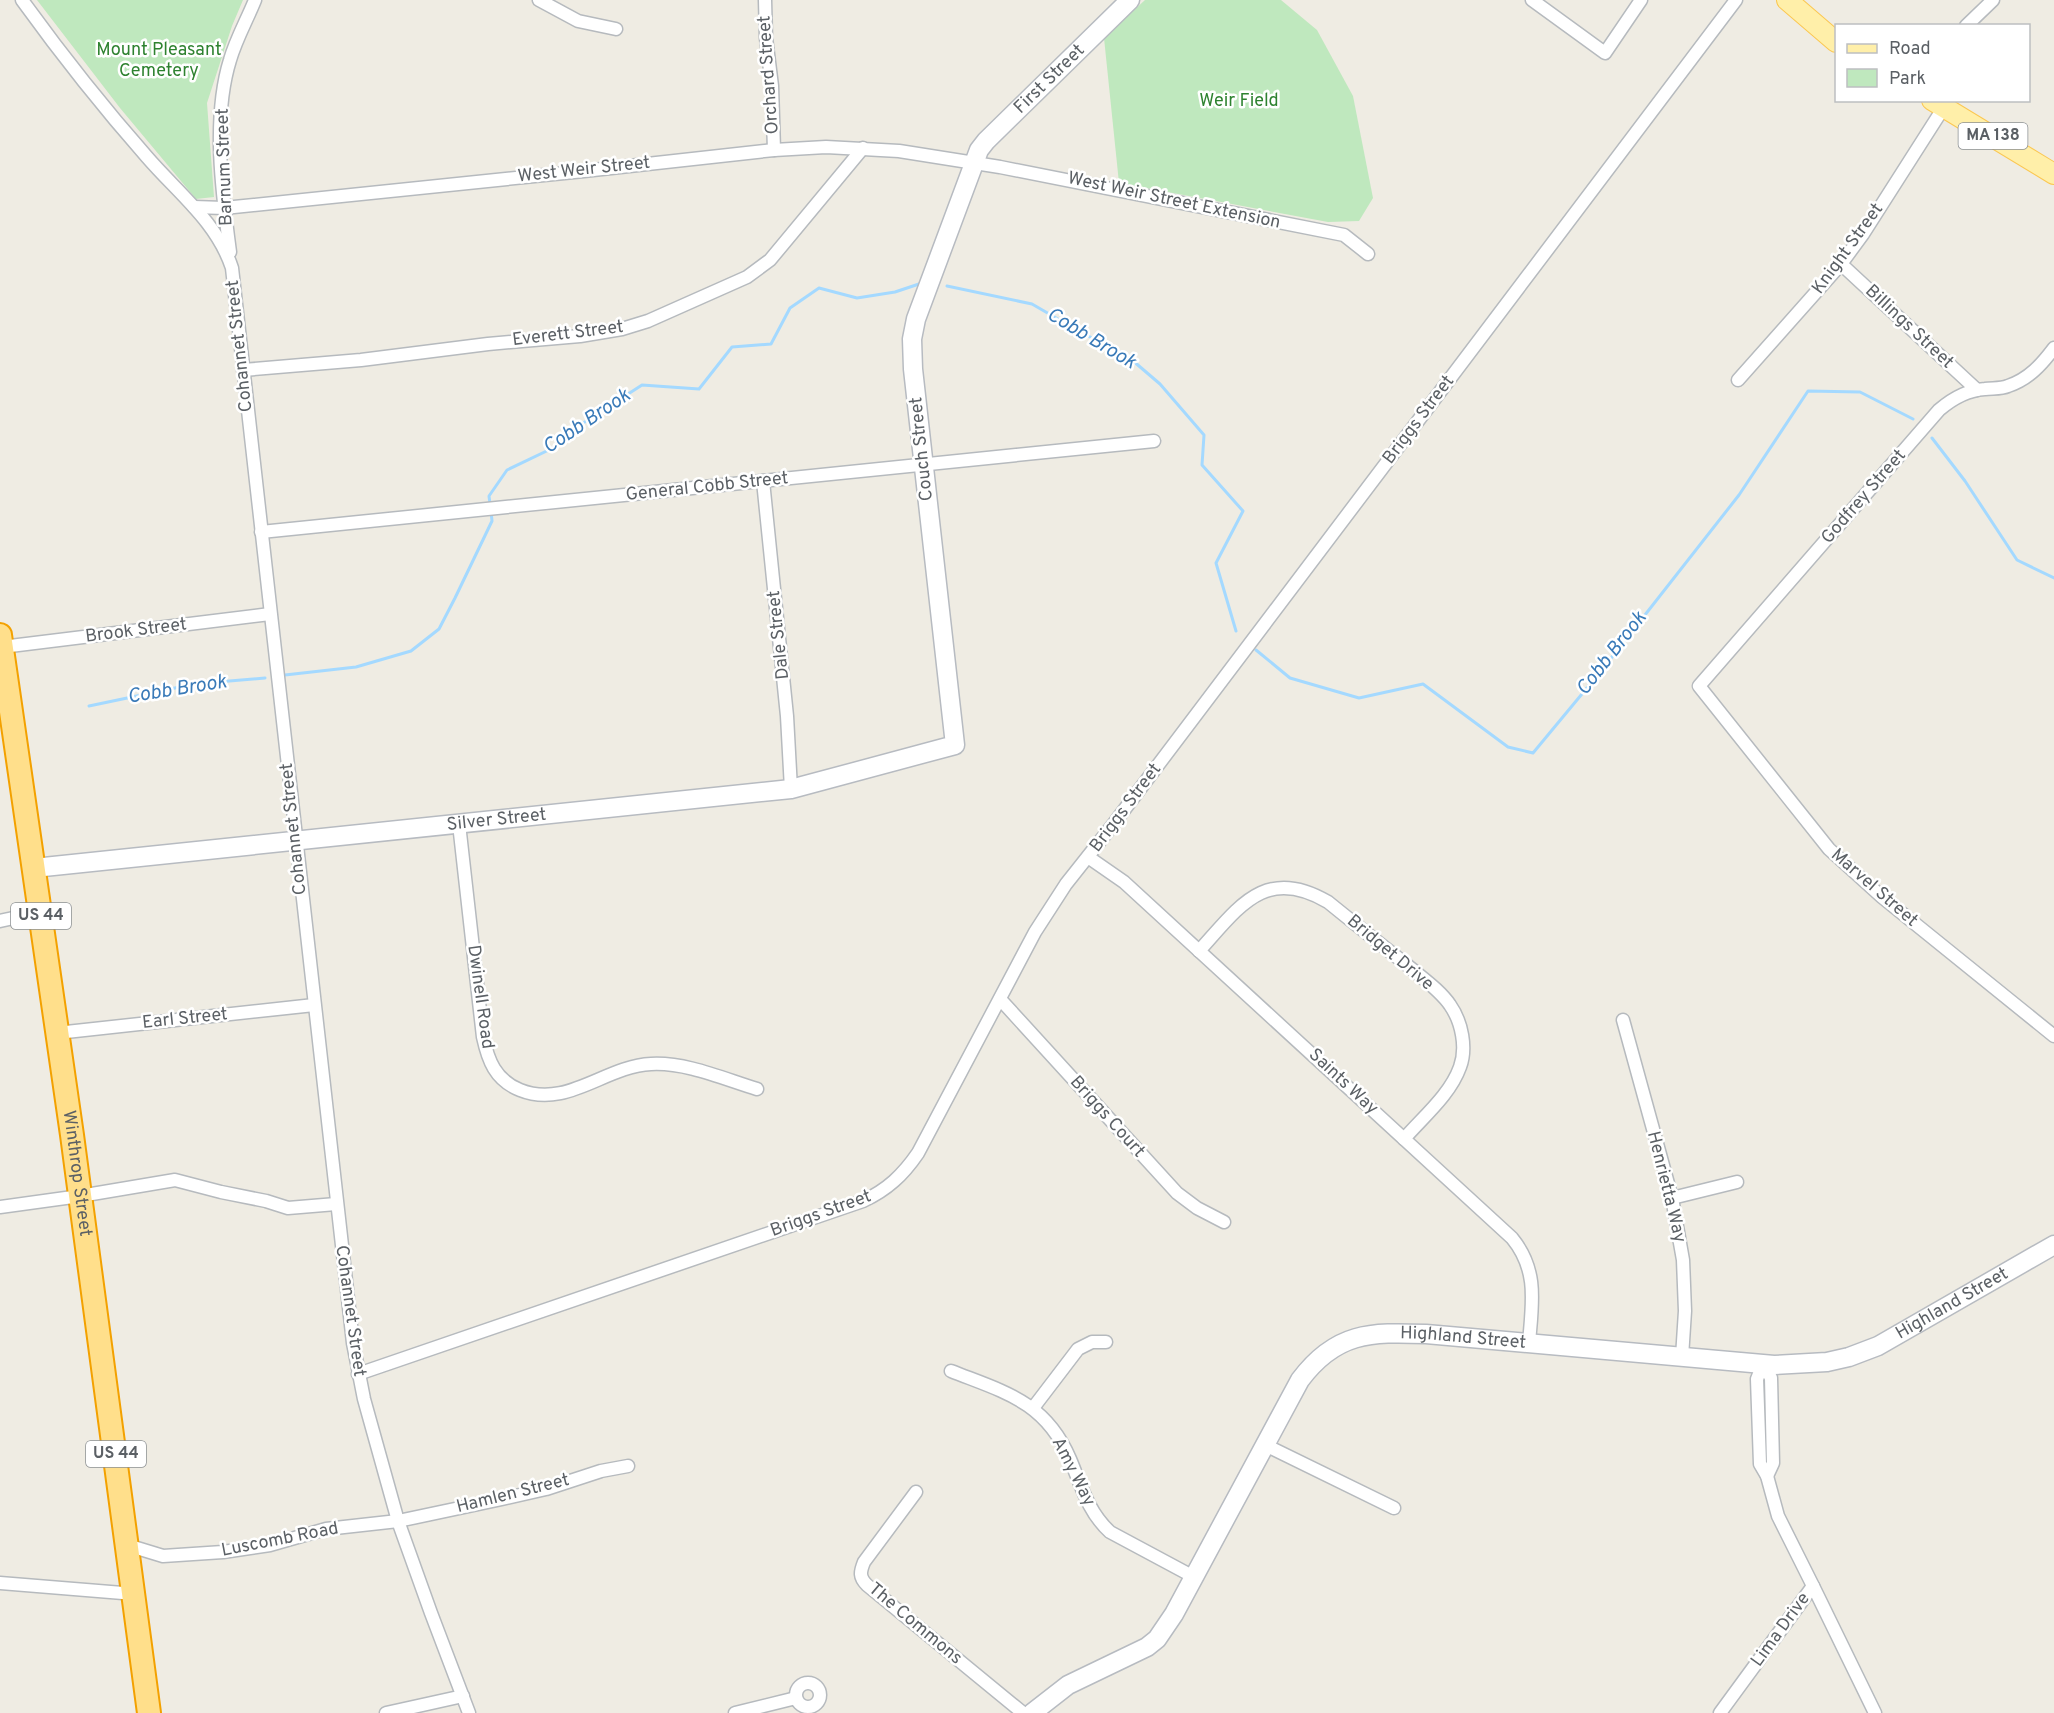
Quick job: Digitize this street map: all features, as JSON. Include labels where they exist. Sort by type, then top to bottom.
[{"type":"highway","name":"Winthrop Street","points":[[1,641],[41,912],[135,1594],[149,1713]]},
{"type":"main road","points":[[1787,0],[1835,41]]},
{"type":"main road","name":"MA 138","points":[[1938,104],[2054,174]]},
{"type":"street","name":"Cohannet Street","points":[[22,0],[108,111],[220,239],[232,268],[348,1312],[358,1374],[398,1521],[469,1713]]},
{"type":"street","name":"Barnum Street","points":[[232,268],[224,208],[220,126],[223,90],[234,50],[255,0]]},
{"type":"street","points":[[539,0],[578,21],[616,29]]},
{"type":"street","name":"Orchard Street","points":[[765,0],[766,38],[772,86],[774,150]]},
{"type":"street","name":"First Street","points":[[974,163],[979,150],[986,141],[1130,0]]},
{"type":"street","points":[[1532,0],[1605,53],[1641,0]]},
{"type":"street","name":"Briggs Street","points":[[358,1374],[876,1196],[897,1180],[918,1153],[1050,908],[1736,0]]},
{"type":"street","points":[[1968,24],[1993,0]]},
{"type":"street","name":"Knight Street","points":[[1738,380],[1841,264],[1869,224],[1938,104]]},
{"type":"street","name":"West Weir Street","points":[[194,207],[224,208],[774,150],[826,147],[906,152],[974,163]]},
{"type":"street","name":"Everett Street","points":[[243,370],[353,361],[479,345],[580,336],[633,326],[724,288],[758,270],[770,260],[863,148]]},
{"type":"street","name":"West Weir Street Extension","points":[[974,163],[1076,181],[1344,235],[1368,254]]},
{"type":"street","name":"Couch Street","points":[[955,745],[923,465],[912,339],[916,319],[974,163]]},
{"type":"street","name":"Billings Street","points":[[1841,264],[1977,390]]},
{"type":"street","name":"Godfrey Street","points":[[1699,686],[1940,410],[1958,396],[1977,390],[2006,387],[2024,378],[2044,361],[2054,348]]},
{"type":"street","name":"General Cobb Street","points":[[261,532],[1154,441]]},
{"type":"street","name":"Dale Street","points":[[763,481],[787,716],[791,789]]},
{"type":"street","name":"Brook Street","points":[[1,641],[270,614]]},
{"type":"street","name":"Marvel Street","points":[[1699,686],[1841,861],[1874,891],[2054,1036]]},
{"type":"street","name":"Silver Street","points":[[34,868],[791,789],[955,745]]},
{"type":"street","name":"Dwinell Road","points":[[459,824],[483,1037],[489,1060],[501,1080],[534,1094],[558,1094],[625,1068],[653,1064],[684,1068],[757,1089]]},
{"type":"street","name":"Saints Way","points":[[1088,857],[1124,882],[1512,1238],[1528,1262],[1533,1285],[1529,1343]]},
{"type":"street","name":"Bridget Drive","points":[[1199,951],[1246,900],[1271,889],[1293,888],[1314,893],[1328,902],[1428,982],[1450,1004],[1457,1018],[1463,1038],[1461,1066],[1453,1082],[1404,1139]]},
{"type":"street","points":[[0,921],[41,912]]},
{"type":"street","name":"Briggs Court","points":[[1000,999],[1177,1192],[1197,1208],[1224,1222]]},
{"type":"street","name":"Earl Street","points":[[57,1033],[314,1005]]},
{"type":"street","name":"Henrietta Way","points":[[1623,1020],[1672,1198],[1683,1260],[1685,1311],[1682,1357]]},
{"type":"street","points":[[0,1208],[175,1179],[288,1208],[336,1204]]},
{"type":"street","points":[[1672,1198],[1737,1182]]},
{"type":"street","name":"Highland Street","points":[[1032,1713],[1068,1685],[1152,1643],[1167,1627],[1297,1386],[1309,1369],[1331,1349],[1356,1337],[1382,1333],[1415,1334],[1763,1364],[1796,1365],[1827,1362],[1849,1357],[1878,1346],[2054,1245]]},
{"type":"street","points":[[1033,1408],[1078,1349],[1092,1342],[1106,1342]]},
{"type":"street","name":"Lima Drive","points":[[1720,1713],[1813,1586],[1778,1516],[1767,1476],[1773,1463],[1771,1389],[1770,1378],[1763,1364]]},
{"type":"street","name":"Amy Way","points":[[951,1371],[1017,1397],[1033,1408],[1045,1421],[1068,1455],[1091,1509],[1100,1523],[1110,1532],[1194,1577]]},
{"type":"street","points":[[1265,1445],[1394,1508]]},
{"type":"street","name":"Hamlen Street","points":[[398,1521],[546,1489],[601,1471],[628,1466]]},
{"type":"street","name":"The Commons","points":[[916,1492],[864,1562],[860,1571],[861,1578],[1023,1713]]},
{"type":"street","name":"Luscomb Road","points":[[128,1545],[163,1556],[223,1552],[270,1545],[326,1529],[398,1521]]},
{"type":"street","points":[[0,1583],[135,1594]]},
{"type":"street","points":[[1813,1586],[1875,1713]]},
{"type":"street","points":[[386,1713],[463,1696]]},
{"type":"street","points":[[735,1713],[796,1698]]},
{"type":"green space","name":"Mount Pleasant Cemetery","points":[[37,0],[243,0],[232,26],[207,103],[214,197],[196,199],[120,108]]},
{"type":"green space","name":"Weir Field","points":[[1145,0],[1281,0],[1317,30],[1353,96],[1373,198],[1359,221],[1328,222],[1119,183],[1104,38]]},
{"type":"waterway","name":"Cobb Brook","points":[[490,504],[489,496],[507,470],[555,447],[577,427],[642,385],[699,389],[732,347],[771,344],[790,308],[819,288],[857,298],[895,292],[922,283]]},
{"type":"waterway","name":"Cobb Brook","points":[[947,286],[1032,304],[1082,333],[1125,354],[1160,384],[1204,435],[1202,465],[1243,511],[1216,563],[1236,631]]},
{"type":"waterway","name":"Cobb Brook","points":[[1256,650],[1290,678],[1359,698],[1423,684],[1508,747],[1533,753],[1601,671],[1739,495],[1808,391],[1860,392],[1913,419]]},
{"type":"waterway","name":"Cobb Brook","points":[[1932,438],[1965,481],[2017,560],[2054,578]]},
{"type":"waterway","name":"Cobb Brook","points":[[285,675],[356,667],[411,651],[439,629],[492,521],[491,511]]},
{"type":"waterway","name":"Cobb Brook","points":[[89,706],[194,684],[265,678]]}]
